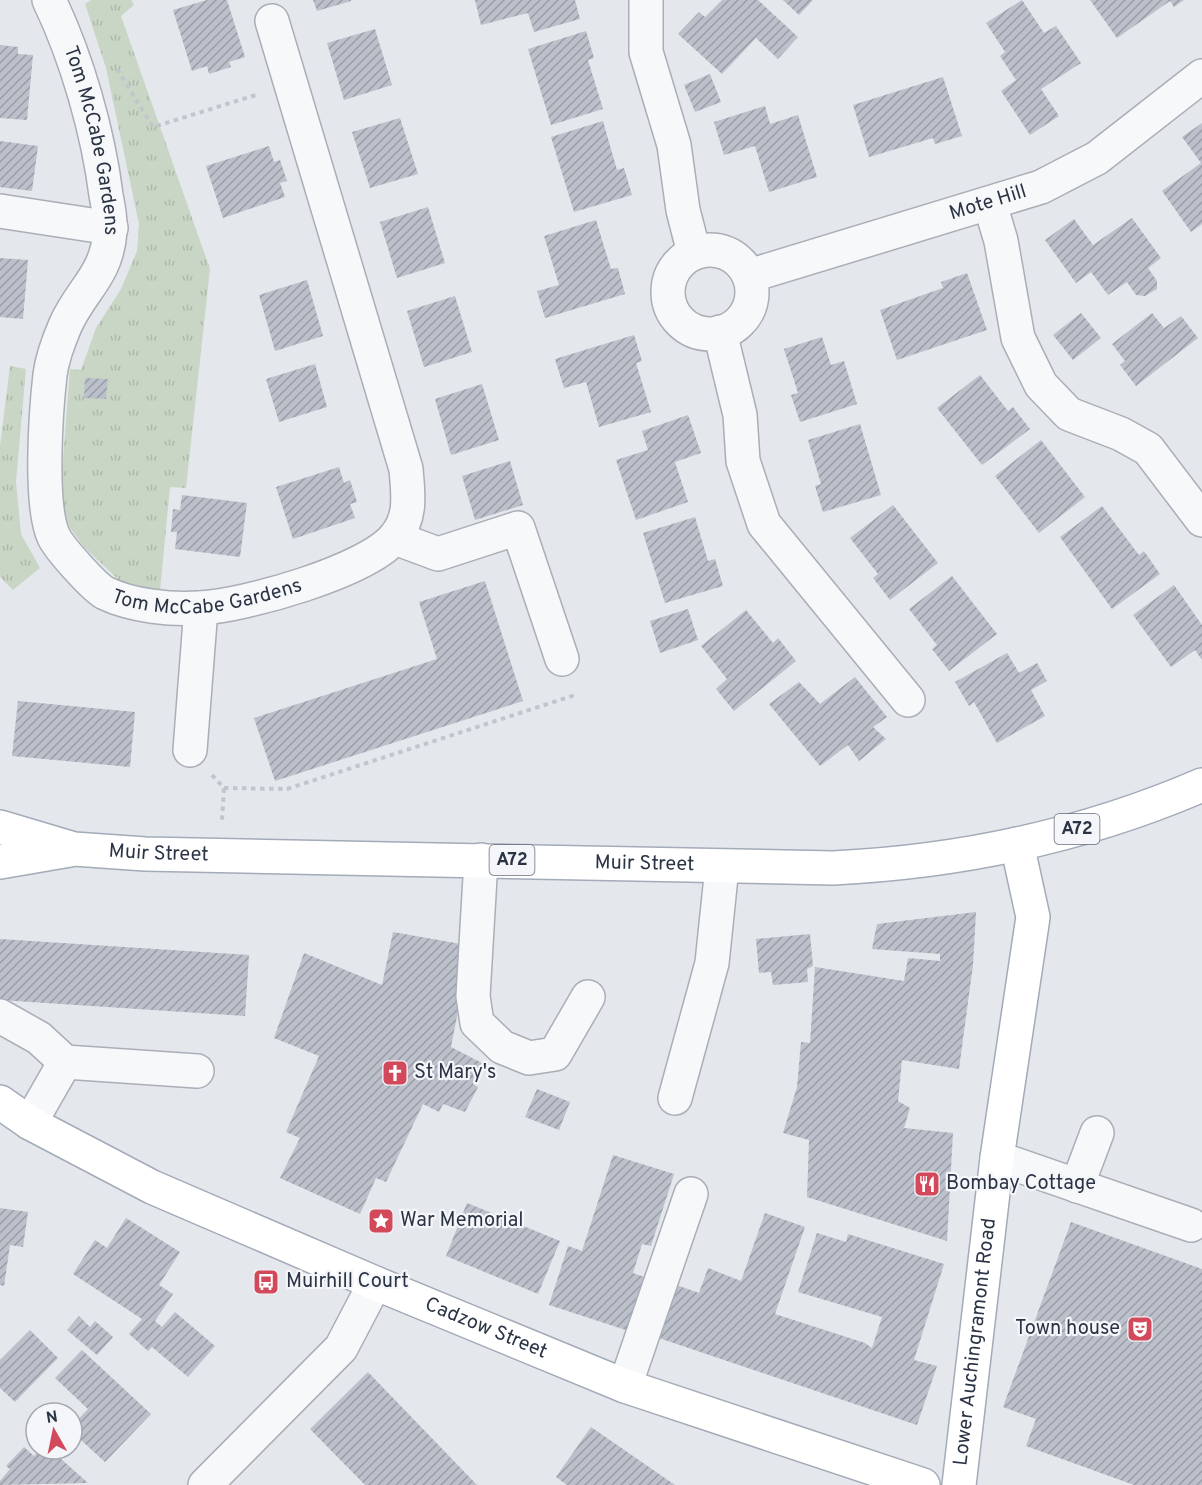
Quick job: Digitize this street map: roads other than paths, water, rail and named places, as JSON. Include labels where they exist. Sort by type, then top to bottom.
[{"type":"main road","name":"Muir Street","points":[[0,862],[74,849],[221,856],[722,867],[874,866],[1017,844],[1106,820],[1202,784]]},
{"type":"main road","name":"Muir Street","points":[[0,827],[74,849]]},
{"type":"main road","name":"Lower Auchingramont Road","points":[[959,1485],[997,1158],[1033,917],[1017,844]]},
{"type":"main road","name":"Cadzow Street","points":[[0,1102],[30,1123],[152,1187],[375,1283],[625,1386],[923,1485]]},
{"type":"street","points":[[646,0],[646,52],[674,145],[683,210],[694,253]]},
{"type":"street","name":"Tom McCabe Gardens","points":[[51,1],[86,104],[99,152],[111,228],[105,261],[65,325],[50,372],[45,475],[46,509],[54,537],[104,592],[151,606],[201,608],[261,597],[328,577],[376,552],[395,538],[409,509],[406,470],[289,85],[272,21]]},
{"type":"street","name":"Mote Hill","points":[[748,276],[1041,187],[1097,158],[1202,76]]},
{"type":"street","points":[[990,204],[1001,241],[1018,338],[1041,386],[1069,414],[1121,434],[1148,449],[1202,520]]},
{"type":"street","points":[[0,211],[111,228]]},
{"type":"street","points":[[715,250],[728,254],[738,261],[748,276],[752,298],[747,312],[738,324],[710,335],[696,332],[683,325],[673,314],[668,301],[671,275],[678,263],[694,253],[715,250]]},
{"type":"street","points":[[720,333],[740,415],[743,461],[764,524],[908,699]]},
{"type":"street","points":[[395,538],[438,554],[518,528],[562,659]]},
{"type":"street","points":[[190,750],[201,608]]},
{"type":"street","points":[[481,860],[473,996],[477,1023],[502,1047],[529,1058],[555,1054],[588,997]]},
{"type":"street","points":[[675,1098],[712,963],[722,867]]},
{"type":"street","points":[[0,1016],[39,1038],[65,1062],[197,1071]]},
{"type":"street","points":[[30,1123],[65,1062]]},
{"type":"street","points":[[1077,1186],[1098,1133]]},
{"type":"street","points":[[997,1158],[1191,1225]]},
{"type":"street","points":[[625,1386],[691,1194]]},
{"type":"street","points":[[206,1485],[341,1348],[375,1283]]},
{"type":"place","name":"St Mary's","points":[[395,1073]]},
{"type":"place","name":"Bombay Cottage","points":[[927,1184]]},
{"type":"place","name":"War Memorial","points":[[381,1221]]},
{"type":"place","name":"Muirhill Court","points":[[266,1282]]},
{"type":"place","name":"Town house","points":[[1140,1329]]}]
